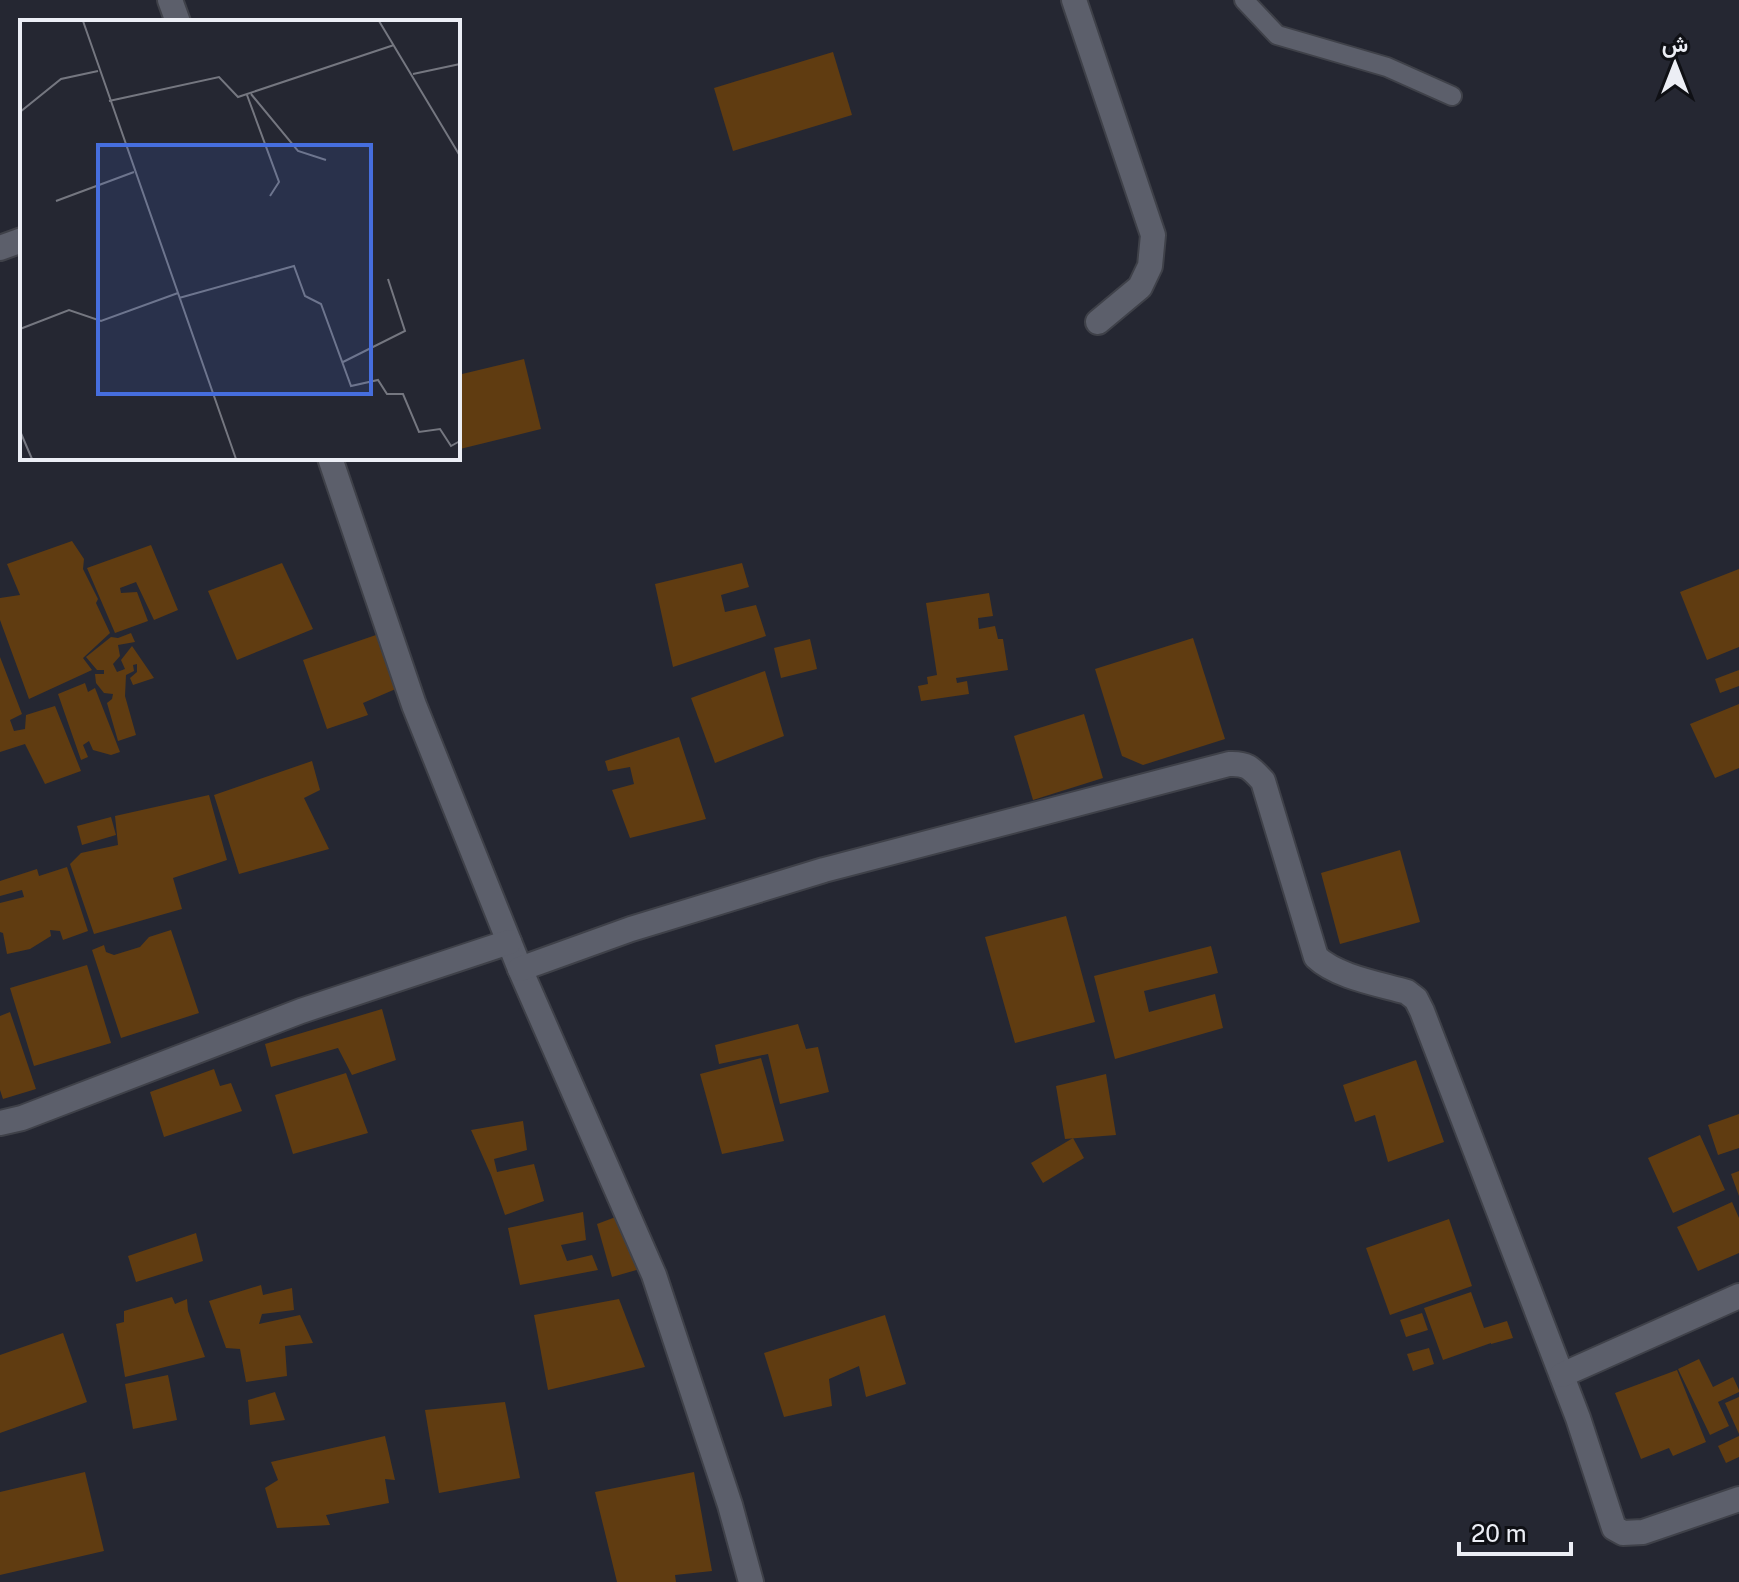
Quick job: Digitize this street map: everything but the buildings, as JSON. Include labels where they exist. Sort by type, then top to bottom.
[{"type":"street","points":[[170,0],[177,20]]},
{"type":"street","points":[[1074,0],[1153,235],[1150,266],[1140,287],[1098,322]]},
{"type":"street","points":[[0,248],[20,241]]},
{"type":"street","points":[[331,460],[414,705],[520,969],[654,1275],[730,1505],[751,1582]]},
{"type":"street","points":[[520,969],[631,929],[824,870],[1214,768],[1241,764],[1251,768],[1263,781],[1316,957],[1335,970],[1407,992],[1416,999],[1422,1011],[1578,1418],[1614,1528],[1623,1533],[1643,1532],[1739,1499]]},
{"type":"street","points":[[0,1123],[22,1118],[301,1011],[509,942]]},
{"type":"street","points":[[1562,1375],[1739,1296]]},
{"type":"lane","points":[[1244,0],[1277,35],[1387,67],[1452,96]]}]
